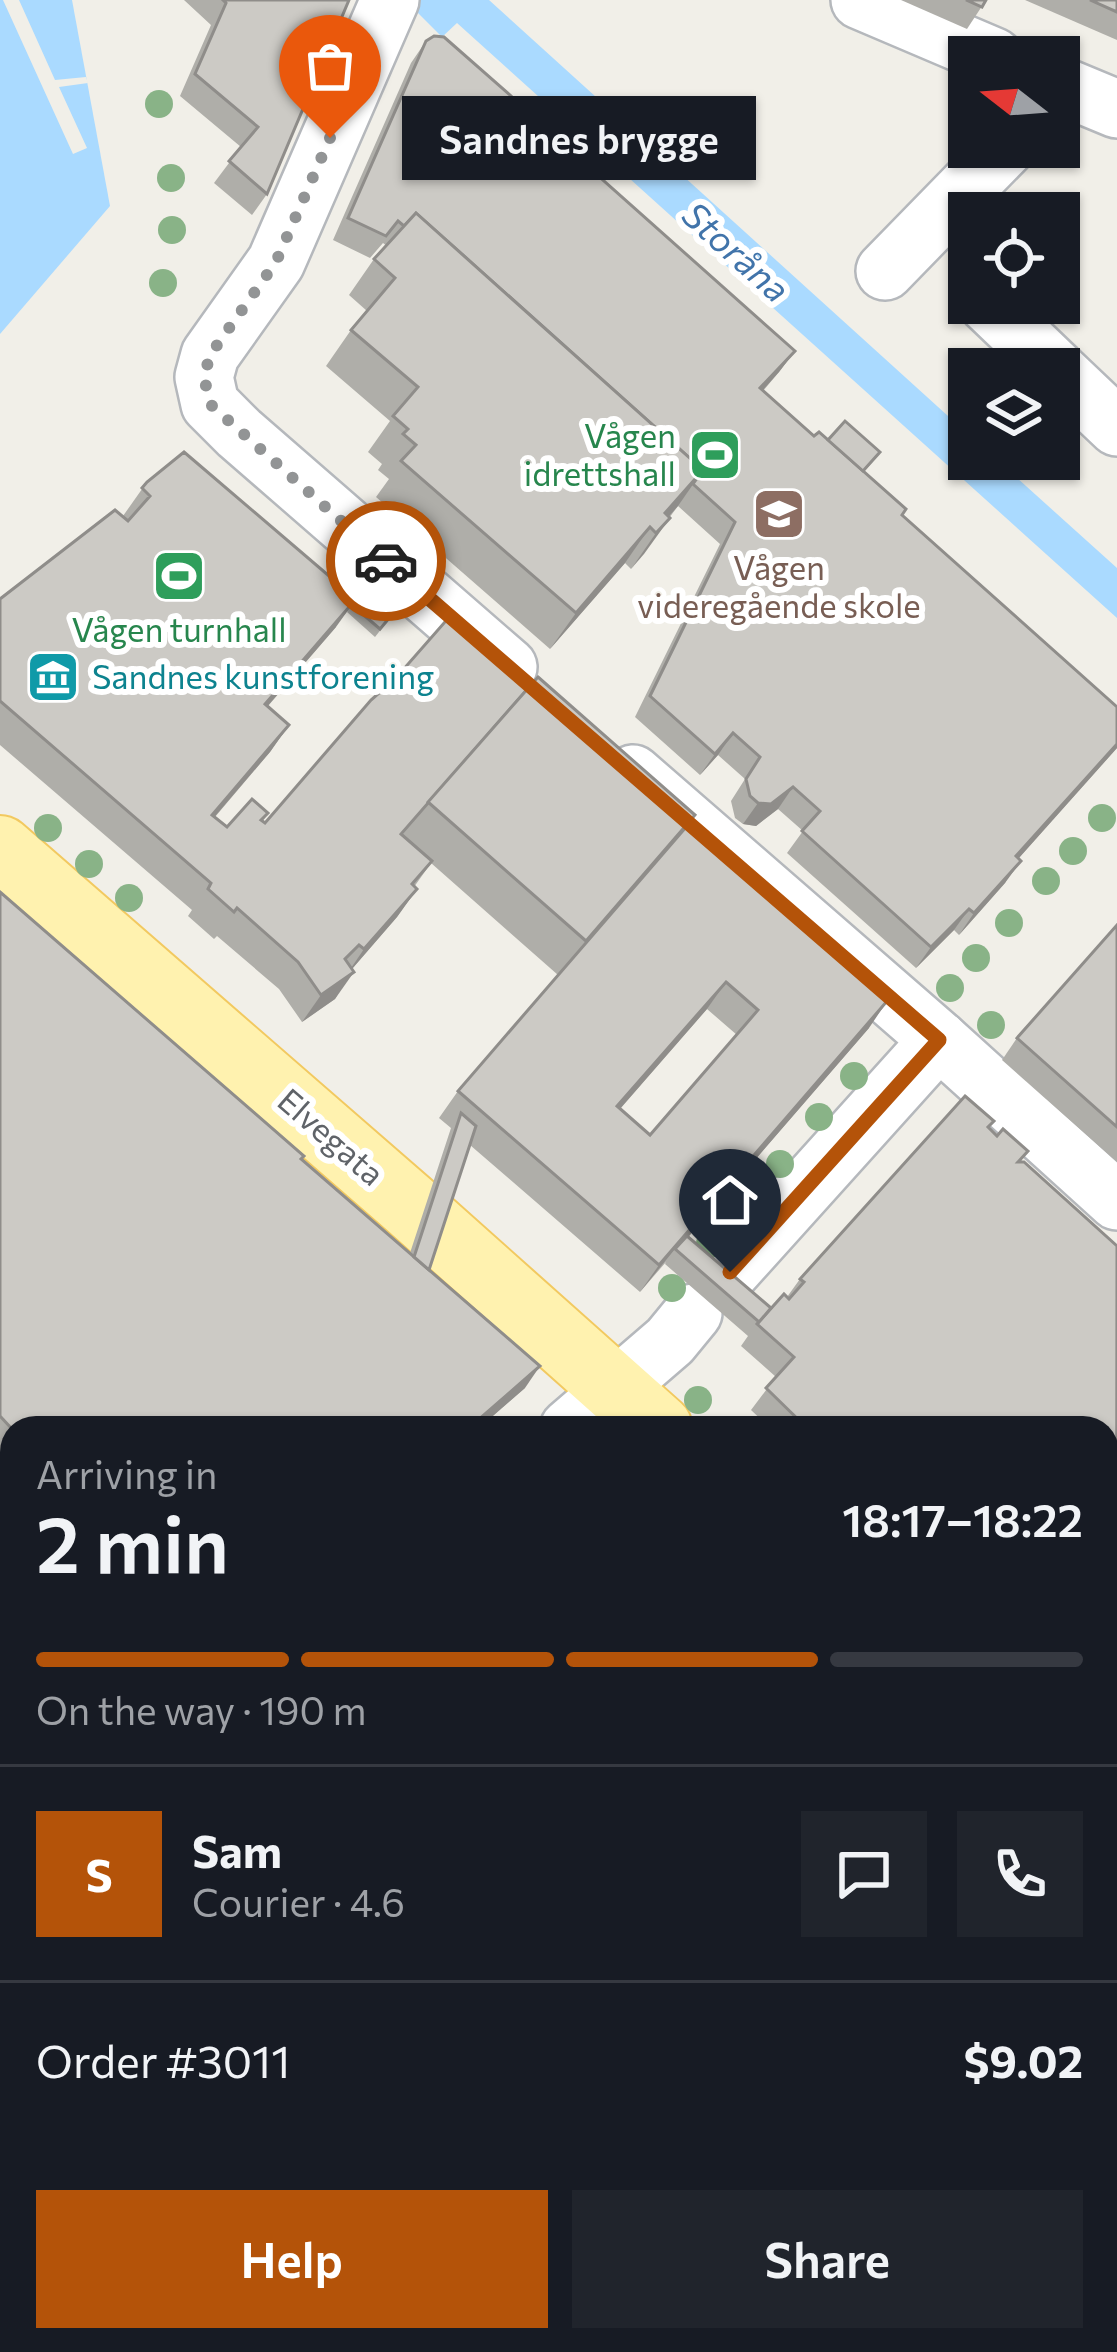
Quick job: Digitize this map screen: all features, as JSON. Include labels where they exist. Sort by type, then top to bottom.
[{"type":"main road","name":"Elvegata","points":[[0,849],[409,1204],[614,1416]]},
{"type":"street","points":[[390,0],[276,262],[210,355],[204,377],[210,404],[478,662],[542,696]]},
{"type":"street","points":[[860,0],[948,37]]},
{"type":"street","points":[[1080,96],[1117,110]]},
{"type":"street","points":[[962,192],[986,168]]},
{"type":"street","points":[[948,207],[902,254],[948,276]]},
{"type":"street","points":[[1009,324],[1035,348]]},
{"type":"street","points":[[1080,391],[1117,427]]},
{"type":"street","points":[[595,742],[689,847],[939,1040],[1117,1201]]},
{"type":"street","points":[[614,1416],[711,1293],[939,1040]]},
{"type":"water","points":[[0,0],[72,0],[110,206],[0,334]]},
{"type":"water","name":"Storåna","points":[[405,0],[489,0],[948,416],[948,466],[457,23],[442,37]]},
{"type":"water","points":[[964,480],[1019,480],[1117,568],[1117,618]]},
{"type":"pier","points":[[3,0],[19,0],[55,80],[86,77],[88,83],[59,87],[87,148],[73,154]]},
{"type":"building","points":[[223,0],[349,0],[267,194],[229,161],[258,127],[195,74],[226,3]]},
{"type":"building","points":[[1090,0],[1117,0],[1117,12]]},
{"type":"building","name":"Vågen videregående skole","points":[[444,37],[511,96],[502,105],[516,117],[523,109],[795,351],[760,388],[814,436],[819,432],[906,509],[902,515],[1117,707],[1117,744],[1016,856],[1021,861],[974,913],[969,909],[931,947],[802,831],[820,811],[793,787],[771,804],[758,803],[750,796],[746,779],[760,757],[733,733],[715,754],[650,696],[735,522],[693,484],[703,470],[416,213],[404,226],[398,221],[386,236],[348,218],[426,41]]},
{"type":"building","points":[[416,213],[703,470],[665,513],[670,518],[656,533],[650,527],[576,613],[401,461],[416,445],[403,434],[408,429],[393,416],[418,387],[351,330],[395,278],[374,259]]},
{"type":"building","points":[[845,421],[880,452],[863,471],[828,440]]},
{"type":"building","points":[[184,452],[356,599],[265,704],[289,725],[212,815],[227,827],[252,799],[268,813],[261,820],[265,823],[451,615],[531,685],[401,834],[432,861],[412,884],[417,889],[364,949],[359,945],[345,959],[354,972],[321,995],[298,962],[237,908],[234,912],[208,889],[211,883],[0,701],[0,599],[115,510],[128,521],[150,496],[142,488]]},
{"type":"building","points":[[372,581],[400,605],[380,629],[352,605]]},
{"type":"building","points":[[538,677],[695,815],[586,941],[428,802]]},
{"type":"building","points":[[687,826],[888,1000],[659,1265],[458,1091]],"holes":[[[726,982],[758,1010],[650,1135],[617,1106]]]},
{"type":"building","points":[[0,892],[540,1366],[483,1416],[0,1416]]},
{"type":"building","points":[[1117,925],[1117,1127],[1017,1038]]},
{"type":"building","points":[[965,1096],[994,1121],[988,1127],[997,1136],[1003,1129],[1028,1151],[1018,1162],[1024,1162],[1117,1246],[1117,1416],[795,1416],[766,1388],[794,1357],[757,1324],[784,1294],[789,1299],[804,1282],[800,1279]]},
{"type":"building","points":[[461,1113],[476,1126],[429,1270],[414,1257]]},
{"type":"building","points":[[687,1236],[771,1308],[759,1322],[675,1249]]},
{"type":"way so far","points":[[330,138],[276,262],[210,355],[204,377],[210,404],[386,561]]},
{"type":"place","name":"Sandnes brygge","points":[[330,138]]},
{"type":"place","name":"Vågen idrettshall","points":[[715,455]]},
{"type":"place","name":"Vågen videregående skole","points":[[779,514]]},
{"type":"place","name":"Vågen turnhall","points":[[179,576]]},
{"type":"place","name":"Sandnes kunstforening","points":[[53,677]]},
{"type":"route","points":[[386,561],[939,1040],[730,1272]]}]
